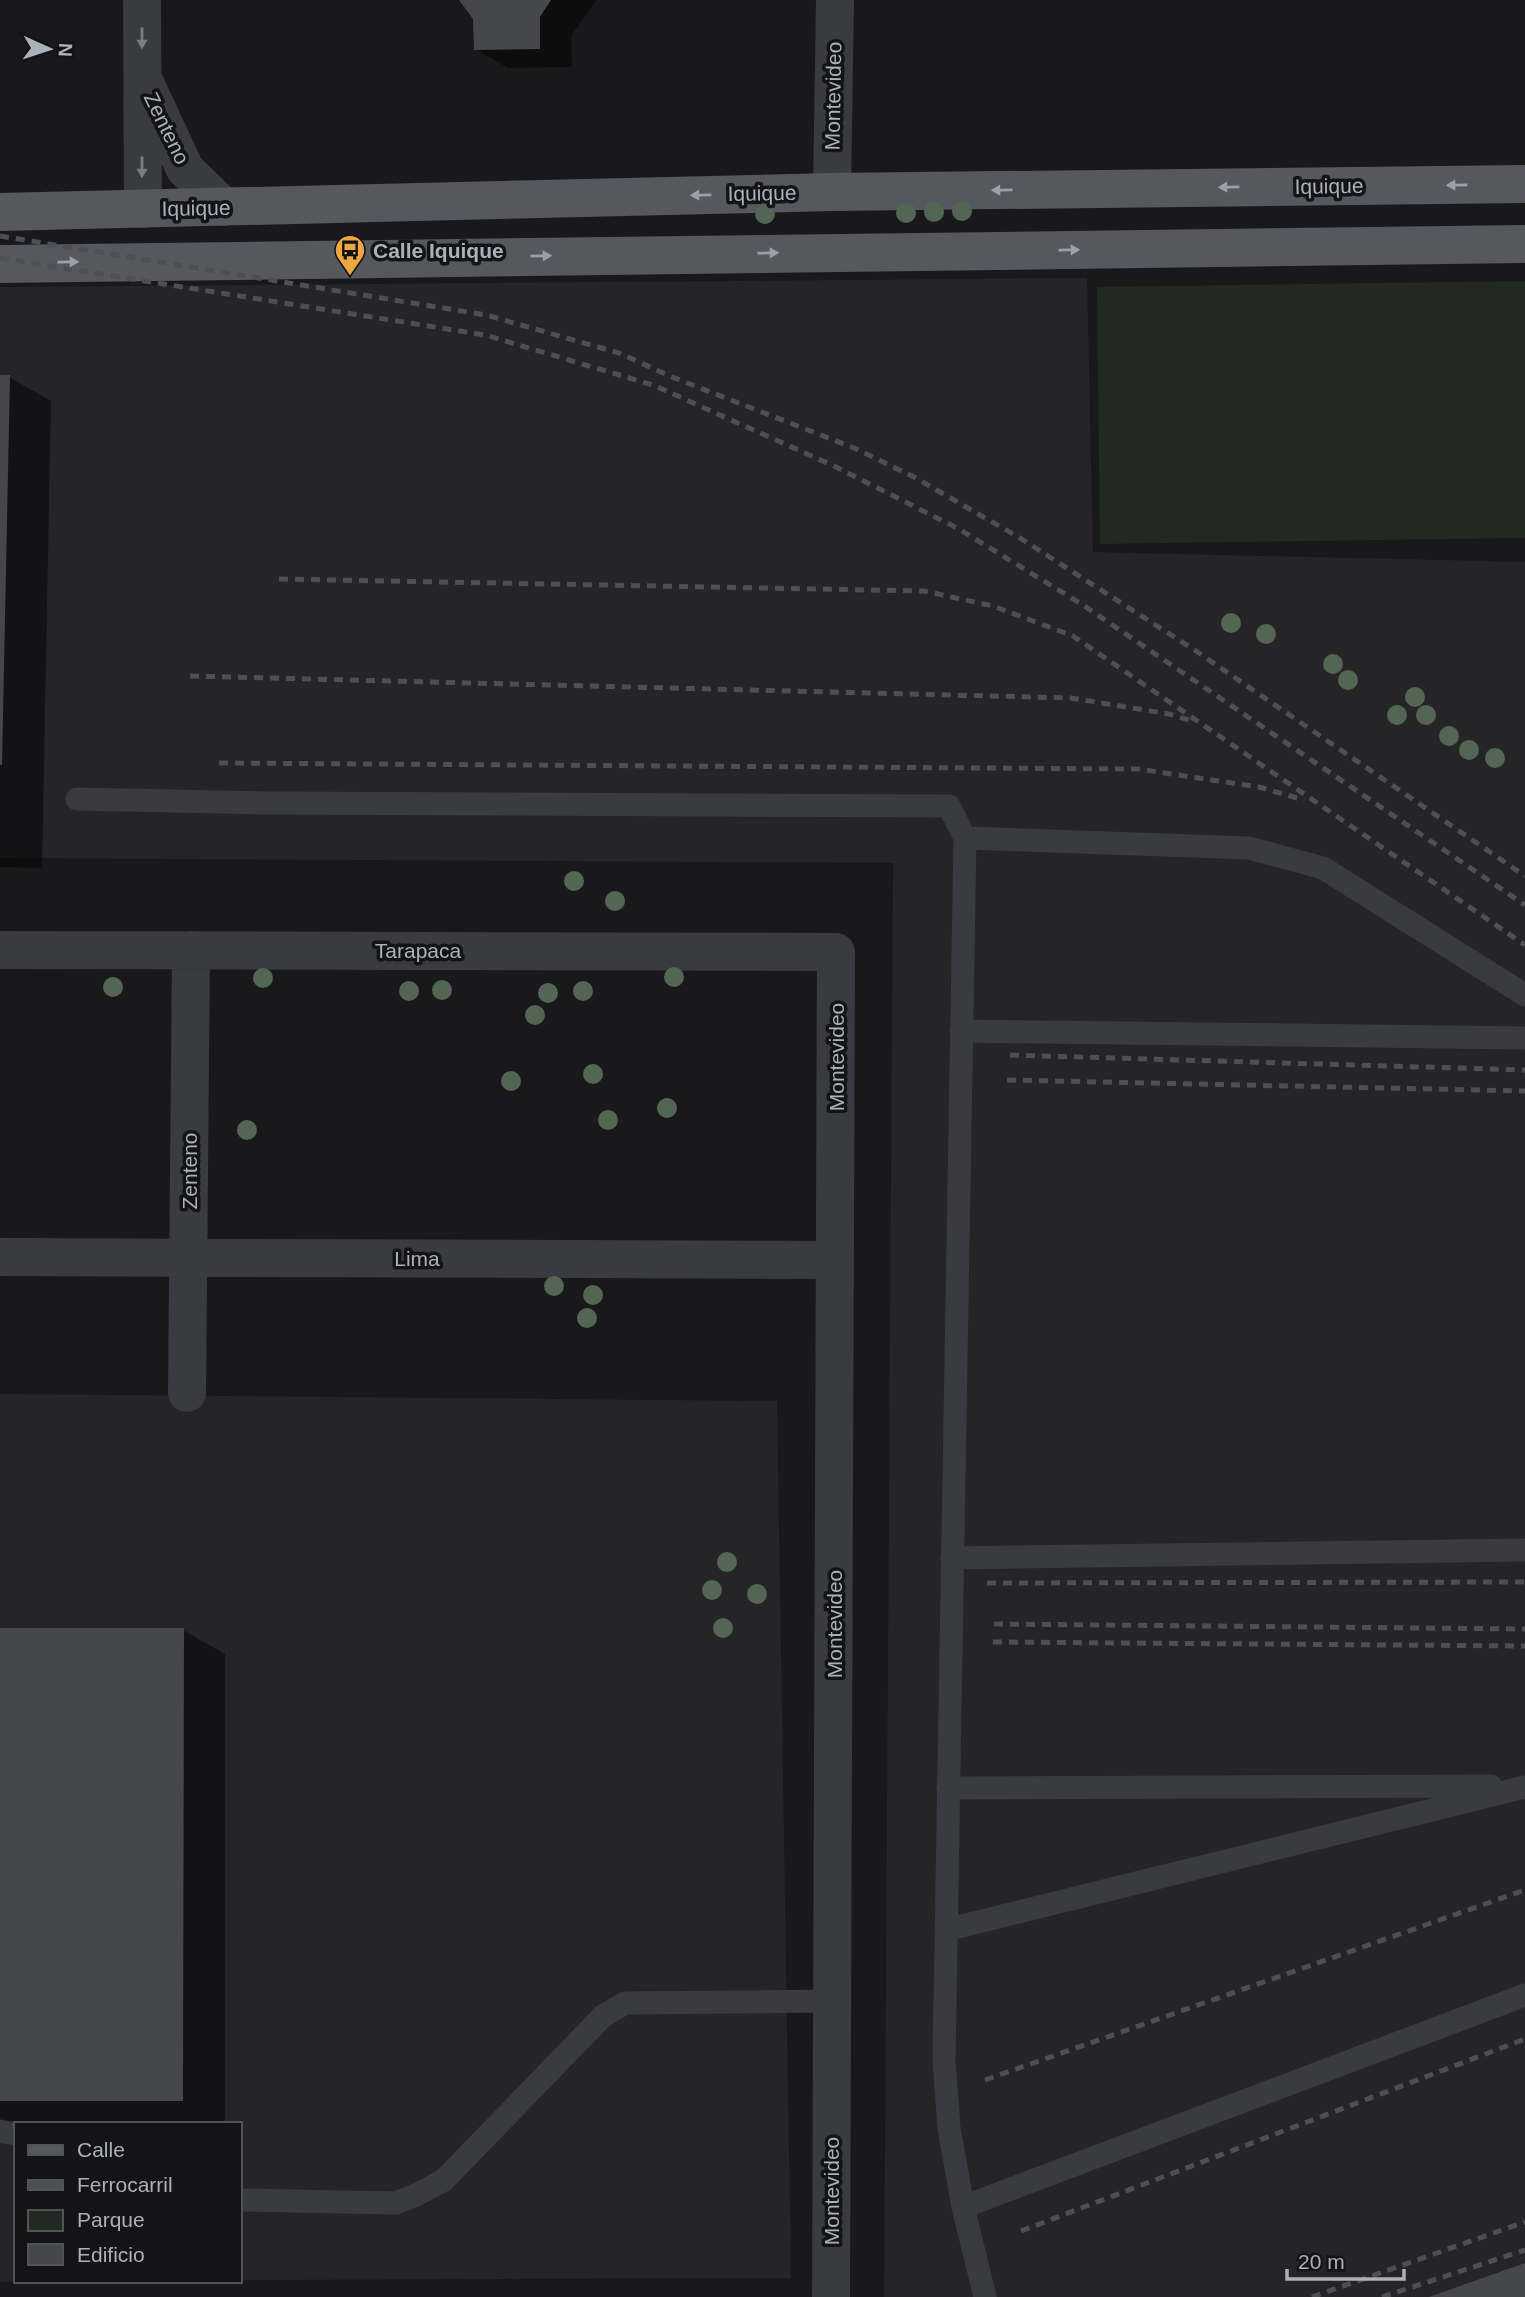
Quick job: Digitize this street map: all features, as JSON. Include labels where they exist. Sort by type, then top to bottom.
[{"type":"main road","name":"Iquique","points":[[0,212],[832,192],[1525,184]]},
{"type":"main road","points":[[224,207],[255,233],[284,246],[327,259]]},
{"type":"main road","points":[[0,264],[1525,244]]},
{"type":"street","name":"Zenteno","points":[[142,0],[143,209]]},
{"type":"street","name":"Montevideo","points":[[832,192],[835,0]]},
{"type":"street","name":"Zenteno","points":[[142,77],[185,169],[224,207]]},
{"type":"street","name":"Tarapaca","points":[[0,950],[836,952]]},
{"type":"street","name":"Zenteno","points":[[187,1393],[191,950]]},
{"type":"street","name":"Montevideo","points":[[831,2297],[836,952]]},
{"type":"street","name":"Lima","points":[[0,1257],[835,1260]]},
{"type":"lane","points":[[76,799],[265,803],[949,806],[965,838],[944,2060],[949,2128],[963,2207],[985,2297]]},
{"type":"lane","points":[[965,838],[1248,848],[1323,868],[1525,995]]},
{"type":"lane","points":[[961,1031],[1525,1038]]},
{"type":"lane","points":[[951,1558],[1525,1550]]},
{"type":"lane","points":[[948,1788],[1525,1786]]},
{"type":"lane","points":[[946,1930],[1525,1786]]},
{"type":"lane","points":[[963,2207],[1525,1995]]},
{"type":"lane","points":[[242,2200],[396,2203],[416,2195],[444,2180],[603,2015],[625,2003],[832,2001]]},
{"type":"shaded area","points":[[1087,278],[1093,552],[1525,562],[1525,2297],[884,2297],[893,863],[0,858],[0,287]]},
{"type":"shaded area","points":[[0,1394],[777,1401],[791,2278],[242,2280],[242,2122],[14,2122],[14,2282],[0,2282]]},
{"type":"green space","points":[[1525,281],[1525,538],[1100,544],[1097,287]]},
{"type":"building","points":[[459,0],[551,0],[540,17],[540,49],[474,50],[473,19]]},
{"type":"building","points":[[0,375],[10,375],[2,765],[0,765]]},
{"type":"building","points":[[0,1628],[184,1628],[183,2101],[0,2101]]},
{"type":"building","points":[[1525,2263],[1525,2297],[1429,2297]]},
{"type":"railway","points":[[0,236],[486,315],[619,353],[672,377],[854,448],[914,477],[1020,538],[1193,649],[1525,876]]},
{"type":"railway","points":[[0,258],[485,335],[653,385],[834,466],[959,529],[1083,605],[1525,905]]},
{"type":"railway","points":[[279,579],[924,591],[993,606],[1073,636],[1525,945]]},
{"type":"railway","points":[[190,676],[1071,698],[1169,714],[1189,720]]},
{"type":"railway","points":[[219,763],[1138,769],[1259,787],[1304,800]]},
{"type":"railway","points":[[1010,1055],[1525,1070]]},
{"type":"railway","points":[[1007,1080],[1525,1091]]},
{"type":"railway","points":[[987,1583],[1525,1582]]},
{"type":"railway","points":[[994,1624],[1525,1629]]},
{"type":"railway","points":[[993,1642],[1525,1646]]},
{"type":"railway","points":[[985,2080],[1525,1890]]},
{"type":"railway","points":[[1021,2231],[1525,2039]]},
{"type":"railway","points":[[1312,2297],[1525,2222]]},
{"type":"railway","points":[[1382,2297],[1525,2250]]},
{"type":"place","name":"Calle Iquique","points":[[350,277]]}]
